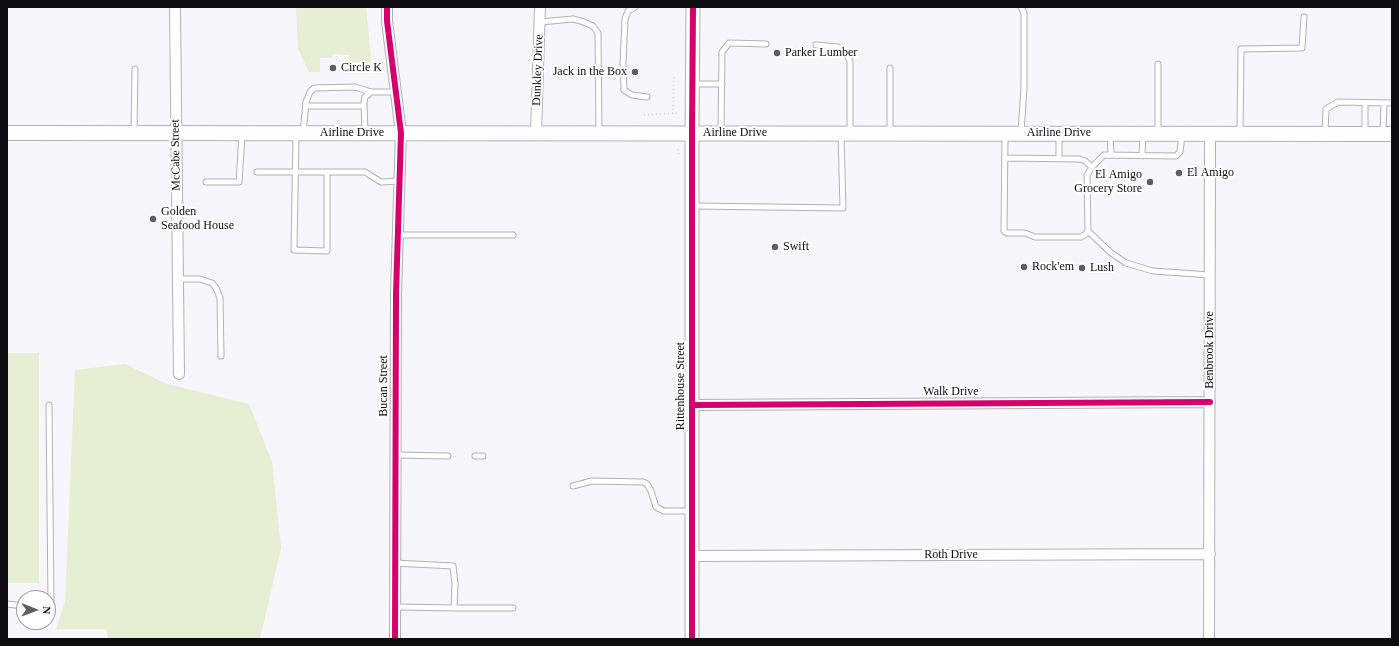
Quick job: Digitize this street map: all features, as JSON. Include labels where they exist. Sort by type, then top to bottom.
[{"type":"main road","name":"Airline Drive","points":[[7,133],[536,134],[721,132],[1388,134]]},
{"type":"street","name":"McCabe Street","points":[[176,7],[179,374]]},
{"type":"street","name":"Bucan Street","points":[[387,7],[387,21],[401,133],[396,294],[395,639]]},
{"type":"street","name":"Dunkley Drive","points":[[536,134],[540,7]]},
{"type":"street","name":"Rittenhouse Street","points":[[692,639],[693,7]]},
{"type":"street","name":"Benbrook Drive","points":[[1209,639],[1210,134]]},
{"type":"street","name":"Walk Drive","points":[[692,405],[1210,402]]},
{"type":"street","name":"Roth Drive","points":[[692,556],[1210,554]]},
{"type":"lane","points":[[635,7],[628,11],[625,18],[623,63],[624,90],[632,95],[647,98]]},
{"type":"lane","points":[[1021,7],[1024,13],[1024,87],[1021,133]]},
{"type":"lane","points":[[1240,134],[1241,49],[1302,48],[1304,17]]},
{"type":"lane","points":[[540,22],[573,19],[593,26],[598,33],[599,133]]},
{"type":"lane","points":[[721,132],[722,52],[729,43],[766,44]]},
{"type":"lane","points":[[692,206],[843,208],[850,61],[845,52],[838,48],[816,45]]},
{"type":"lane","points":[[1158,64],[1158,134]]},
{"type":"lane","points":[[890,68],[890,133]]},
{"type":"lane","points":[[134,133],[135,69]]},
{"type":"lane","points":[[692,84],[722,84]]},
{"type":"lane","points":[[328,172],[327,251],[294,250],[295,172],[300,133],[308,96],[312,89],[354,87],[371,92],[396,92]]},
{"type":"lane","points":[[365,133],[365,97],[371,92]]},
{"type":"lane","points":[[1325,134],[1326,109],[1338,102],[1392,103]]},
{"type":"lane","points":[[1365,103],[1365,134]]},
{"type":"lane","points":[[1384,103],[1388,134]]},
{"type":"lane","points":[[306,106],[364,106]]},
{"type":"lane","points":[[206,182],[239,182],[242,133]]},
{"type":"lane","points":[[1005,133],[1004,231],[1007,233],[1025,233],[1035,237],[1081,237],[1086,234],[1088,231],[1087,174],[1104,155],[1176,156],[1180,152],[1182,134]]},
{"type":"lane","points":[[1059,133],[1059,158]]},
{"type":"lane","points":[[1110,133],[1111,156]]},
{"type":"lane","points":[[1142,156],[1143,133]]},
{"type":"lane","points":[[1005,158],[1079,159],[1085,161],[1092,167]]},
{"type":"lane","points":[[257,172],[365,172],[381,182],[399,182]]},
{"type":"lane","points":[[1088,231],[1110,252],[1126,263],[1153,271],[1210,275]]},
{"type":"lane","points":[[397,236],[513,235]]},
{"type":"lane","points":[[178,279],[200,279],[212,283],[216,288],[220,298],[221,356]]},
{"type":"lane","points":[[49,405],[51,590]]},
{"type":"lane","points":[[395,455],[448,456]]},
{"type":"lane","points":[[475,456],[483,456]]},
{"type":"lane","points":[[573,486],[592,481],[643,482],[647,484],[651,491],[656,507],[664,511],[692,511]]},
{"type":"lane","points":[[395,563],[453,566],[455,584],[454,608]]},
{"type":"lane","points":[[395,607],[513,608]]},
{"type":"path","points":[[673,114],[674,76]]},
{"type":"path","points":[[644,115],[677,113]]},
{"type":"green space","points":[[296,7],[366,7],[372,69],[355,69],[356,63],[349,63],[349,55],[333,54],[332,58],[320,58],[320,72],[309,72],[298,49]]},
{"type":"green space","points":[[7,353],[39,353],[39,583],[7,583]]},
{"type":"green space","points":[[125,364],[167,384],[249,404],[272,462],[281,548],[260,639],[108,639],[106,629],[56,629],[65,601],[75,370]]},
{"type":"cycle path","points":[[387,7],[387,21],[401,133],[396,294],[395,639]]},
{"type":"cycle path","points":[[692,639],[693,7]]},
{"type":"cycle path","points":[[692,405],[1210,402]]},
{"type":"place","name":"Parker Lumber","points":[[777,53]]},
{"type":"place","name":"Circle K","points":[[333,68]]},
{"type":"place","name":"Jack in the Box","points":[[635,72]]},
{"type":"place","name":"El Amigo","points":[[1179,173]]},
{"type":"place","name":"El Amigo Grocery Store","points":[[1150,182]]},
{"type":"place","name":"Golden Seafood House","points":[[153,219]]},
{"type":"place","name":"Swift","points":[[775,247]]},
{"type":"place","name":"Rock'em","points":[[1024,267]]},
{"type":"place","name":"Lush","points":[[1082,268]]}]
